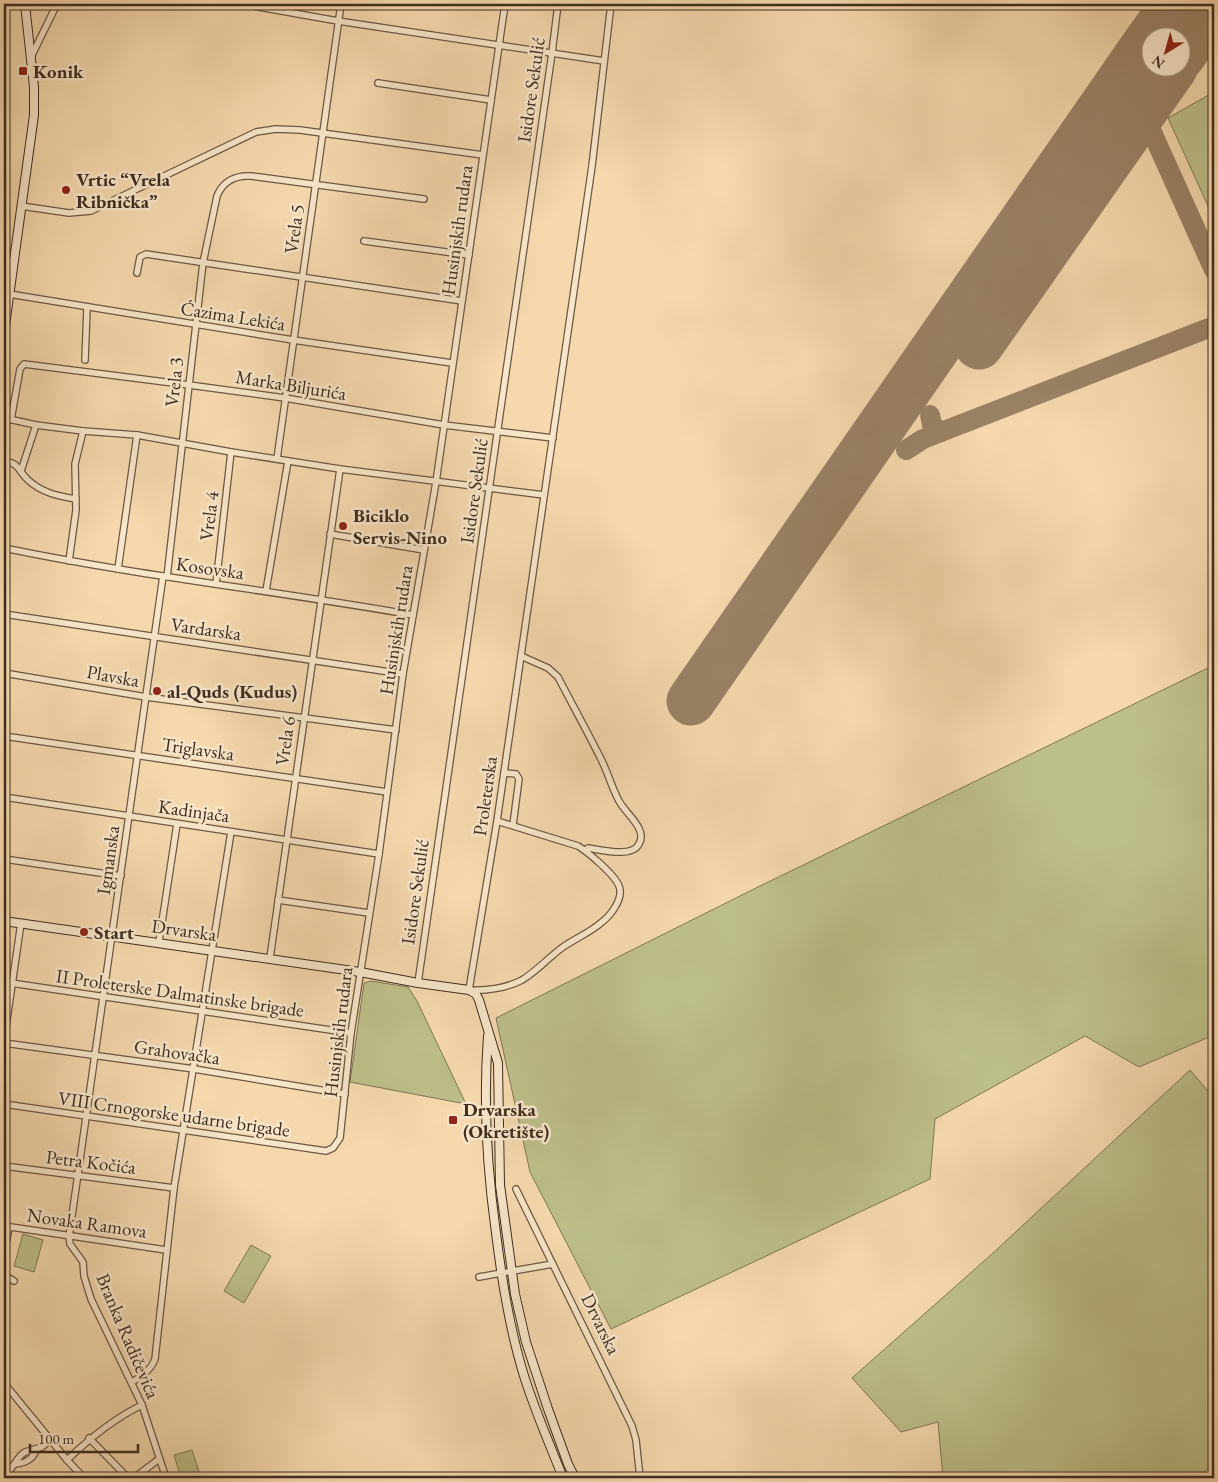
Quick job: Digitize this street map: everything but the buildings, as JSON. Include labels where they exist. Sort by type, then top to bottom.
[{"type":"main road","points":[[4,333],[34,115],[26,4]]},
{"type":"main road","name":"Drvarska","points":[[4,920],[360,972]]},
{"type":"main road","points":[[360,972],[470,990],[476,994],[479,1000],[498,1063],[500,1185],[511,1272],[526,1342],[568,1464],[576,1478]]},
{"type":"main road","points":[[489,1030],[486,1076],[490,1187],[501,1274],[525,1378],[563,1478]]},
{"type":"street","points":[[31,57],[57,4]]},
{"type":"street","points":[[242,4],[338,21],[604,61]]},
{"type":"street","name":"Vrela 5","points":[[277,459],[341,4]]},
{"type":"street","name":"Husinjskih rudara","points":[[337,1143],[342,1128],[351,1033],[388,792],[403,674],[436,482],[505,4]]},
{"type":"street","name":"Isidore Sekulić","points":[[418,983],[558,4]]},
{"type":"street","name":"Proleterska","points":[[470,990],[498,821],[592,166],[611,4]]},
{"type":"street","points":[[378,83],[491,100]]},
{"type":"street","points":[[22,206],[69,213],[91,212],[256,132],[285,129],[483,156]]},
{"type":"street","name":"Vrela 3","points":[[165,577],[183,444],[203,263],[219,192],[231,180],[247,175],[315,184]]},
{"type":"street","points":[[315,184],[424,199]]},
{"type":"street","points":[[364,240],[469,255]]},
{"type":"street","points":[[137,273],[140,257],[146,254],[462,301]]},
{"type":"street","name":"Ćazima Lekića","points":[[9,294],[196,325],[452,363]]},
{"type":"street","points":[[85,360],[87,308]]},
{"type":"street","name":"Marka Biljurića","points":[[11,420],[20,370],[24,364],[189,384],[444,425],[553,438]]},
{"type":"street","points":[[4,418],[83,432],[137,435],[340,469],[544,495]]},
{"type":"street","points":[[20,471],[36,425]]},
{"type":"street","points":[[69,561],[76,510],[76,464],[83,432]]},
{"type":"street","points":[[118,569],[137,435]]},
{"type":"street","name":"Vrela 4","points":[[216,584],[231,452]]},
{"type":"street","points":[[266,591],[288,461]]},
{"type":"street","points":[[4,462],[15,464],[30,482],[46,492],[76,499]]},
{"type":"street","name":"Vrela 6","points":[[270,958],[340,469]]},
{"type":"street","points":[[330,534],[424,550]]},
{"type":"street","name":"Kosovska","points":[[4,548],[165,577],[321,599],[413,615]]},
{"type":"street","name":"Igmanska","points":[[69,1237],[146,697],[165,577]]},
{"type":"street","name":"Vardarska","points":[[4,614],[403,674]]},
{"type":"street","points":[[521,656],[548,668],[558,677],[600,758],[620,803],[640,832],[641,840],[639,845],[628,852],[588,848],[585,850]]},
{"type":"street","name":"Plavska","points":[[4,673],[146,697],[396,730]]},
{"type":"street","name":"Triglavska","points":[[4,736],[388,792]]},
{"type":"street","points":[[504,773],[516,774],[519,779],[513,825]]},
{"type":"street","name":"Kadinjača","points":[[4,797],[379,854]]},
{"type":"street","points":[[470,990],[482,991],[522,980],[565,946],[600,924],[612,912],[617,903],[619,886],[608,872],[585,850],[578,846],[498,821]]},
{"type":"street","points":[[159,942],[177,824]]},
{"type":"street","points":[[132,1382],[153,1365],[155,1359],[174,1188],[231,832]]},
{"type":"street","points":[[4,859],[121,876]]},
{"type":"street","points":[[278,900],[370,913]]},
{"type":"street","points":[[4,1041],[21,923]]},
{"type":"street","name":"II Proleterske Dalmatinske brigade","points":[[4,982],[351,1033]]},
{"type":"street","name":"Grahovačka","points":[[4,1041],[95,1056],[194,1069],[345,1094]]},
{"type":"street","name":"VIII Crnogorske udarne brigade","points":[[4,1104],[326,1151],[333,1148],[337,1143]]},
{"type":"street","name":"Petra Kočića","points":[[4,1166],[174,1188]]},
{"type":"street","name":"Drvarska","points":[[516,1189],[632,1426],[636,1440],[640,1478]]},
{"type":"street","points":[[4,1254],[6,1226]]},
{"type":"street","name":"Novaka Ramova","points":[[6,1226],[69,1237],[166,1250]]},
{"type":"street","name":"Branka Radičevića","points":[[69,1237],[70,1244],[83,1262],[84,1276],[91,1299],[142,1405],[166,1478]]},
{"type":"street","points":[[479,1277],[553,1264]]},
{"type":"street","points":[[4,1275],[14,1281]]},
{"type":"street","points":[[4,1383],[50,1440],[84,1478]]},
{"type":"street","points":[[67,1460],[89,1438],[126,1413],[142,1405]]},
{"type":"street","points":[[89,1438],[128,1478]]},
{"type":"street","points":[[4,1478],[25,1452],[36,1449],[50,1440]]},
{"type":"street","points":[[134,1478],[159,1459]]},
{"type":"green space","points":[[1214,92],[1214,219],[1168,118]]},
{"type":"green space","points":[[1214,665],[1214,1035],[1139,1067],[1085,1036],[935,1119],[930,1179],[611,1329],[530,1172],[496,1018],[756,888]]},
{"type":"green space","points":[[371,981],[408,987],[417,1001],[466,1104],[350,1082],[364,983]]},
{"type":"green space","points":[[1190,1070],[1214,1098],[1214,1463],[1197,1478],[943,1478],[938,1422],[901,1432],[852,1378],[992,1254]]},
{"type":"green space","points":[[23,1234],[43,1240],[34,1272],[14,1266]]},
{"type":"green space","points":[[251,1245],[271,1256],[244,1303],[224,1291]]},
{"type":"green space","points":[[192,1450],[201,1478],[181,1478],[174,1455]]},
{"type":"taxiway","points":[[1148,104],[1146,115],[1151,130]]},
{"type":"taxiway","points":[[1131,128],[1139,125],[1151,130],[1214,270]]},
{"type":"taxiway","points":[[906,450],[923,439],[1214,326]]},
{"type":"taxiway","points":[[930,415],[932,425],[941,432]]},
{"type":"runway","points":[[1158,28],[1175,4]]},
{"type":"runway","points":[[1190,43],[1211,14]]},
{"type":"runway","points":[[691,701],[1140,53]]},
{"type":"runway","points":[[979,345],[1166,78]]},
{"type":"place","name":"Konik","points":[[23,71]]},
{"type":"place","name":"Vrtic “Vrela Ribnička”","points":[[66,190]]},
{"type":"place","name":"Biciklo Servis-Nino","points":[[343,526]]},
{"type":"place","name":"al-Quds (Kudus)","points":[[157,691]]},
{"type":"place","name":"Start","points":[[84,932]]},
{"type":"place","name":"Drvarska (Okretište)","points":[[453,1120]]}]
